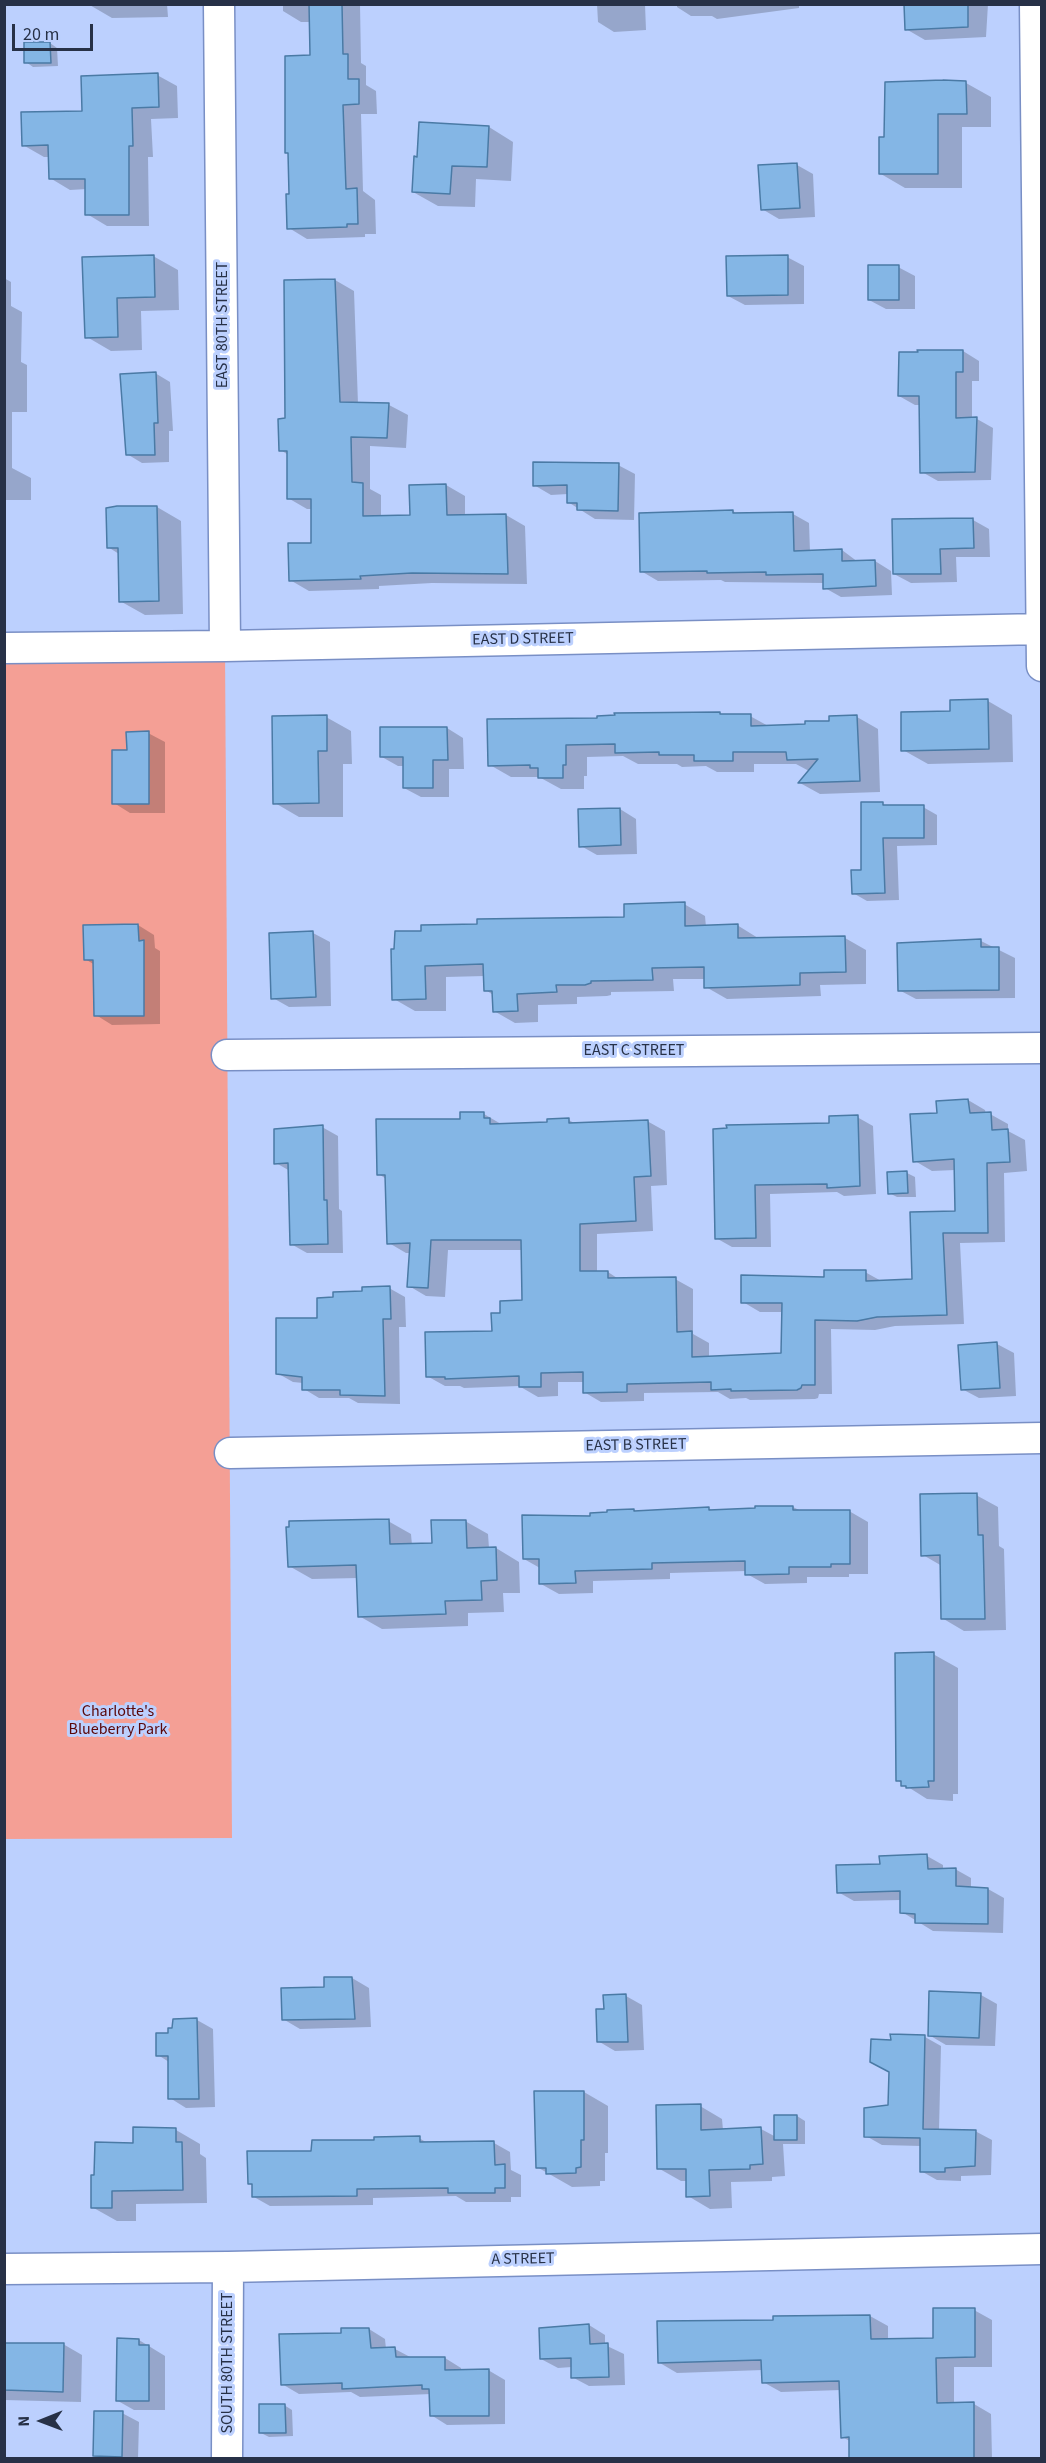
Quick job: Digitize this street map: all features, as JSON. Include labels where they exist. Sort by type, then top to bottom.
[{"type":"street","name":"EAST 80TH STREET","points":[[219,4],[225,646]]},
{"type":"street","points":[[1035,4],[1041,666]]},
{"type":"street","name":"EAST D STREET","points":[[4,648],[225,646],[1041,629]]},
{"type":"street","name":"EAST C STREET","points":[[227,1055],[1041,1048]]},
{"type":"street","name":"EAST B STREET","points":[[230,1453],[1041,1438]]},
{"type":"street","name":"A STREET","points":[[4,2269],[228,2267],[1041,2249]]},
{"type":"street","name":"SOUTH 80TH STREET","points":[[227,2458],[228,2267]]},
{"type":"green space","name":"Charlotte's Blueberry Park","points":[[225,646],[232,1838],[5,1839],[4,648]]},
{"type":"building","points":[[309,4],[342,4],[343,54],[348,54],[348,79],[359,79],[359,104],[343,105],[346,189],[357,188],[358,224],[347,224],[347,227],[287,229],[286,194],[289,194],[288,153],[285,153],[285,56],[310,55]]},
{"type":"building","points":[[904,4],[968,4],[968,27],[905,30]]},
{"type":"building","points":[[24,42],[50,42],[51,63],[24,63]]},
{"type":"building","points":[[158,73],[159,107],[132,108],[133,146],[129,146],[129,215],[85,215],[85,179],[49,179],[48,145],[22,146],[21,112],[82,111],[81,76]]},
{"type":"building","points":[[966,81],[967,114],[938,114],[938,174],[879,174],[879,137],[884,137],[885,82]]},
{"type":"building","points":[[419,122],[489,126],[487,167],[452,166],[450,194],[412,192]]},
{"type":"building","points":[[797,163],[800,208],[761,210],[758,165]]},
{"type":"building","points":[[154,255],[155,297],[117,298],[118,337],[85,338],[82,257]]},
{"type":"building","points":[[788,255],[788,295],[727,296],[726,256]]},
{"type":"building","points":[[868,265],[899,265],[899,300],[868,300]]},
{"type":"building","points":[[335,279],[340,402],[389,403],[387,438],[351,437],[352,482],[363,483],[363,516],[410,515],[409,485],[446,484],[447,515],[506,514],[508,574],[412,573],[360,576],[361,579],[289,581],[288,543],[311,543],[311,499],[287,499],[287,451],[279,451],[278,419],[285,418],[284,280]]},
{"type":"building","points":[[917,350],[963,350],[963,372],[956,372],[956,418],[977,417],[975,472],[920,473],[919,396],[898,396],[899,352],[918,352]]},
{"type":"building","points":[[156,372],[158,423],[154,423],[155,455],[126,455],[120,374]]},
{"type":"building","points":[[533,462],[619,463],[618,511],[577,510],[577,503],[567,503],[567,485],[533,486]]},
{"type":"building","points":[[157,506],[159,601],[119,602],[118,548],[107,548],[106,508]]},
{"type":"building","points":[[733,510],[733,513],[793,512],[794,551],[842,549],[842,561],[875,560],[876,586],[823,589],[823,574],[640,572],[639,513]]},
{"type":"building","points":[[973,518],[974,548],[940,549],[941,574],[893,574],[892,519]]},
{"type":"building","points":[[988,699],[989,749],[901,751],[901,712],[950,711],[950,700]]},
{"type":"building","points":[[720,712],[720,714],[751,714],[751,726],[805,724],[805,721],[829,721],[829,716],[857,715],[860,781],[798,783],[818,759],[787,760],[786,752],[733,752],[733,761],[694,761],[694,755],[659,755],[659,752],[615,753],[615,744],[566,745],[566,765],[563,765],[563,778],[538,778],[538,768],[530,768],[530,765],[488,766],[487,719],[597,718],[597,716],[615,715],[614,713]]},
{"type":"building","points":[[327,715],[327,751],[318,751],[319,803],[273,804],[272,716]]},
{"type":"building","points":[[380,727],[447,727],[448,760],[433,760],[433,788],[403,788],[403,757],[380,757]]},
{"type":"building","points":[[149,731],[149,804],[112,804],[112,750],[127,750],[126,732]]},
{"type":"building","points":[[861,802],[883,802],[883,805],[924,805],[924,838],[883,838],[885,893],[852,894],[851,870],[861,870]]},
{"type":"building","points":[[620,808],[621,845],[579,847],[578,809]]},
{"type":"building","points":[[685,902],[685,926],[738,924],[738,938],[845,936],[846,972],[800,973],[800,985],[704,988],[704,967],[652,968],[653,980],[591,981],[585,985],[556,985],[557,992],[517,994],[518,1011],[493,1012],[492,991],[484,991],[483,964],[425,966],[426,999],[392,1000],[391,949],[394,949],[395,931],[421,931],[421,925],[477,924],[477,919],[624,917],[624,904]]},
{"type":"building","points":[[138,924],[139,941],[144,940],[144,1016],[94,1016],[93,960],[84,960],[83,925]]},
{"type":"building","points":[[313,931],[316,997],[271,999],[269,933]]},
{"type":"building","points":[[981,939],[981,947],[999,947],[999,990],[898,991],[897,943]]},
{"type":"building","points":[[968,1099],[970,1113],[991,1112],[992,1130],[1008,1129],[1010,1162],[987,1163],[988,1233],[943,1233],[947,1315],[877,1317],[857,1321],[815,1320],[815,1385],[802,1385],[797,1390],[731,1391],[731,1389],[711,1390],[711,1382],[627,1384],[627,1392],[583,1393],[583,1372],[541,1373],[541,1387],[519,1387],[519,1376],[445,1379],[445,1377],[426,1377],[425,1332],[492,1331],[491,1313],[500,1313],[500,1301],[522,1300],[521,1240],[431,1240],[428,1288],[407,1287],[410,1243],[387,1244],[385,1175],[377,1175],[376,1119],[460,1119],[460,1112],[484,1112],[484,1118],[490,1118],[490,1124],[547,1122],[547,1119],[569,1118],[569,1123],[648,1120],[651,1176],[634,1177],[636,1221],[580,1224],[580,1271],[608,1271],[608,1278],[676,1277],[677,1332],[692,1331],[692,1357],[781,1353],[782,1303],[741,1303],[741,1275],[824,1277],[824,1270],[866,1270],[866,1281],[912,1279],[910,1212],[955,1211],[954,1159],[913,1162],[910,1114],[937,1113],[936,1101]]},
{"type":"building","points":[[858,1115],[860,1186],[827,1188],[827,1184],[755,1185],[756,1238],[715,1239],[713,1129],[727,1128],[726,1125],[829,1123],[829,1116]]},
{"type":"building","points":[[323,1125],[324,1200],[327,1200],[328,1244],[290,1245],[288,1163],[274,1164],[274,1129]]},
{"type":"building","points":[[907,1171],[908,1193],[888,1194],[887,1172]]},
{"type":"building","points":[[390,1286],[391,1319],[383,1319],[385,1396],[340,1395],[340,1390],[302,1390],[302,1377],[276,1374],[276,1318],[317,1318],[317,1298],[333,1297],[333,1292],[362,1291],[362,1287]]},
{"type":"building","points":[[997,1342],[1000,1388],[961,1390],[958,1345]]},
{"type":"building","points":[[977,1493],[978,1535],[983,1535],[985,1619],[941,1619],[940,1555],[921,1556],[920,1494]]},
{"type":"building","points":[[755,1506],[793,1506],[793,1510],[850,1510],[850,1564],[831,1564],[831,1567],[789,1567],[789,1574],[745,1575],[745,1561],[652,1563],[652,1569],[575,1571],[576,1583],[539,1584],[539,1559],[523,1559],[522,1515],[590,1516],[590,1513],[607,1512],[607,1510],[709,1507],[709,1510],[755,1508]]},
{"type":"building","points":[[389,1519],[390,1544],[432,1543],[431,1520],[466,1520],[467,1548],[496,1547],[497,1580],[481,1581],[482,1600],[445,1601],[446,1614],[358,1617],[356,1565],[288,1567],[286,1527],[289,1527],[289,1521]]},
{"type":"building","points":[[934,1652],[934,1781],[928,1781],[929,1787],[906,1788],[906,1786],[901,1786],[901,1781],[896,1781],[895,1653]]},
{"type":"building","points":[[927,1854],[928,1869],[956,1868],[956,1886],[988,1888],[988,1924],[915,1923],[915,1914],[900,1913],[900,1891],[837,1893],[836,1865],[880,1864],[879,1856]]},
{"type":"building","points":[[324,1977],[352,1977],[355,2019],[282,2020],[281,1988],[324,1987]]},
{"type":"building","points":[[929,1991],[981,1993],[979,2038],[928,2036]]},
{"type":"building","points":[[626,1994],[628,2042],[597,2042],[596,2009],[604,2009],[603,1995]]},
{"type":"building","points":[[197,2018],[199,2099],[168,2099],[168,2056],[156,2056],[156,2033],[168,2033],[168,2028],[172,2028],[173,2019]]},
{"type":"building","points":[[890,2034],[925,2035],[923,2129],[976,2130],[975,2166],[945,2168],[945,2172],[920,2172],[920,2138],[864,2137],[864,2108],[888,2105],[889,2072],[870,2062],[871,2039],[891,2040]]},
{"type":"building","points":[[534,2091],[584,2091],[584,2140],[581,2140],[581,2167],[576,2168],[576,2173],[546,2174],[546,2168],[536,2168]]},
{"type":"building","points":[[701,2104],[701,2130],[761,2127],[763,2164],[750,2165],[750,2169],[709,2170],[710,2196],[686,2197],[686,2169],[657,2169],[656,2105]]},
{"type":"building","points":[[774,2115],[797,2115],[797,2140],[774,2140]]},
{"type":"building","points":[[133,2127],[176,2128],[176,2142],[182,2142],[183,2190],[112,2191],[112,2208],[91,2208],[91,2175],[94,2175],[95,2142],[133,2143]]},
{"type":"building","points":[[420,2136],[420,2142],[494,2141],[495,2165],[505,2164],[505,2188],[495,2188],[495,2193],[448,2193],[448,2188],[357,2189],[357,2196],[252,2197],[252,2184],[248,2184],[247,2151],[311,2151],[312,2140],[374,2140],[374,2137]]},
{"type":"building","points":[[933,2308],[975,2308],[975,2357],[936,2358],[937,2403],[974,2402],[974,2458],[849,2458],[849,2437],[841,2438],[839,2381],[762,2383],[761,2360],[658,2363],[657,2321],[773,2320],[773,2316],[870,2315],[871,2339],[933,2338]]},
{"type":"building","points":[[589,2324],[590,2344],[608,2343],[609,2377],[571,2378],[571,2358],[540,2359],[539,2328]]},
{"type":"building","points":[[341,2328],[369,2328],[371,2348],[395,2347],[396,2357],[445,2357],[445,2370],[489,2369],[489,2416],[430,2416],[429,2389],[422,2389],[422,2385],[342,2389],[342,2383],[281,2385],[279,2334],[341,2333]]},
{"type":"building","points":[[117,2338],[139,2339],[139,2345],[149,2345],[149,2401],[116,2401]]},
{"type":"building","points":[[4,2343],[64,2343],[63,2392],[4,2390]]},
{"type":"building","points":[[259,2404],[285,2404],[286,2433],[259,2433]]},
{"type":"building","points":[[94,2411],[123,2411],[122,2457],[93,2456]]}]
